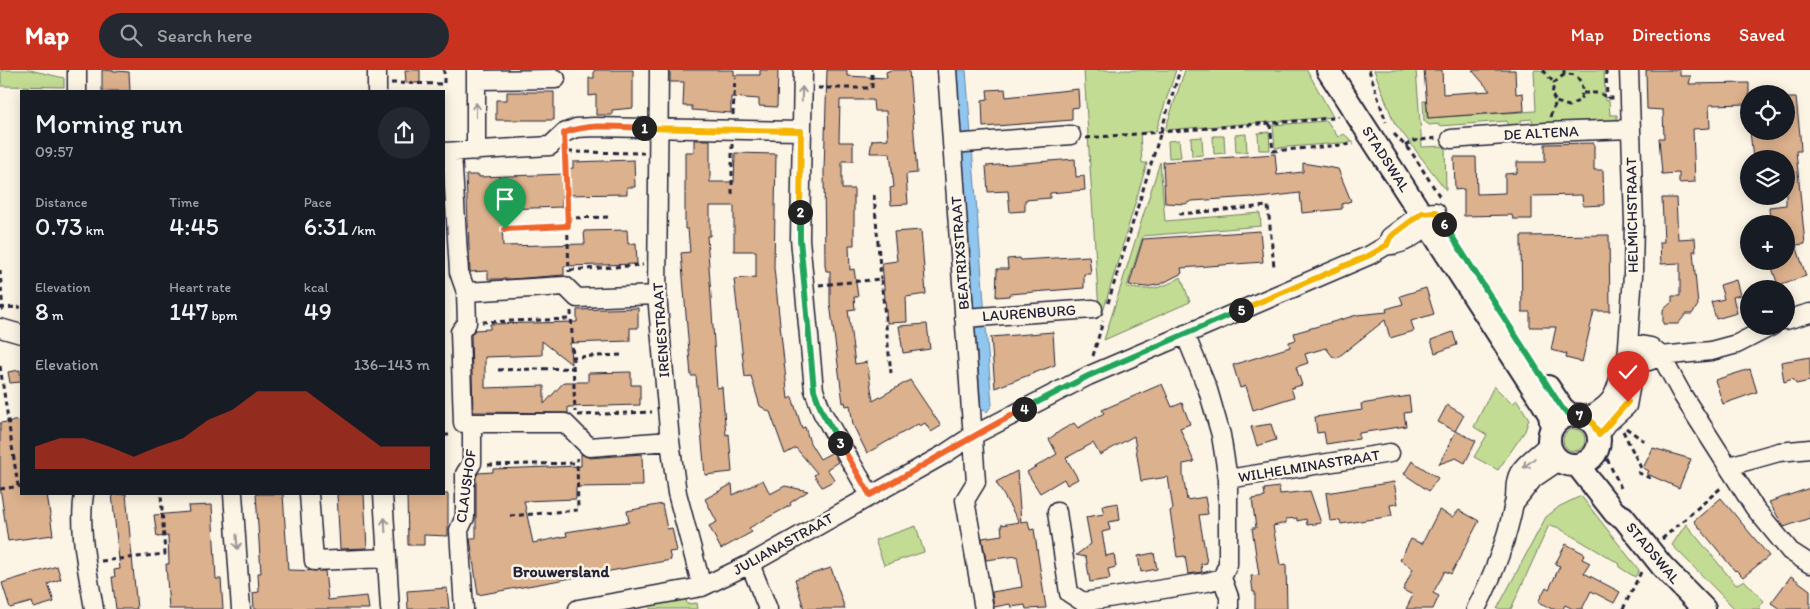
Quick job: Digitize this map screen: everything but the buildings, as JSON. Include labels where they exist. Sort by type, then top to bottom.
[{"type":"main road","name":"STADSWAL","points":[[1328,70],[1432,213]]},
{"type":"main road","name":"STADSWAL","points":[[1340,70],[1432,213],[1562,408],[1577,442],[1601,470],[1623,508],[1623,517],[1662,566],[1704,609]]},
{"type":"street","points":[[77,70],[77,90]]},
{"type":"street","name":"IRENESTRAAT","points":[[658,70],[657,296],[670,442],[677,493],[702,587]]},
{"type":"street","points":[[803,70],[800,239],[814,390],[822,412],[870,495]]},
{"type":"street","name":"BEATRIXSTRAAT","points":[[947,70],[962,143],[974,317],[972,436]]},
{"type":"street","name":"HELMICHSTRAAT","points":[[1476,609],[1499,558],[1515,502],[1534,478],[1628,402],[1632,376],[1628,351],[1634,231],[1629,70]]},
{"type":"street","points":[[476,150],[476,75],[556,79]]},
{"type":"street","points":[[468,322],[466,292],[459,272],[448,152],[550,146],[564,133],[576,128],[801,131]]},
{"type":"street","name":"DE ALTENA","points":[[1451,140],[1547,132],[1631,129]]},
{"type":"street","points":[[962,143],[1070,135]]},
{"type":"street","name":"JULIANASTRAAT","points":[[578,609],[702,587],[750,564],[943,455],[972,436],[1088,376],[1358,260],[1387,245],[1390,237],[1432,213]]},
{"type":"street","points":[[466,292],[565,286],[577,298],[657,296]]},
{"type":"street","name":"LAURENBURG","points":[[974,317],[1101,311]]},
{"type":"street","points":[[1795,317],[1810,313]]},
{"type":"street","name":"CLAUSHOF","points":[[464,609],[459,530],[465,517],[465,474],[471,465],[460,332],[468,322]]},
{"type":"street","points":[[2,328],[20,334]]},
{"type":"street","name":"WILHELMINASTRAAT","points":[[1185,334],[1208,390],[1221,435],[1228,479],[1228,564],[1222,578]]},
{"type":"street","points":[[1628,351],[1649,361],[1661,356],[1711,351],[1738,344],[1755,335]]},
{"type":"street","points":[[1661,356],[1754,507],[1790,551],[1810,564]]},
{"type":"street","points":[[467,423],[565,423],[589,447],[670,442]]},
{"type":"street","points":[[972,436],[976,482],[965,500],[984,609]]},
{"type":"street","points":[[1732,471],[1779,452],[1810,449]]},
{"type":"street","name":"WILHELMINASTRAAT","points":[[1228,479],[1390,453]]},
{"type":"street","points":[[84,495],[81,508],[86,562],[94,609]]},
{"type":"street","points":[[233,495],[241,609]]},
{"type":"street","points":[[309,495],[314,561],[387,558]]},
{"type":"street","points":[[383,495],[390,609]]},
{"type":"street","points":[[1056,512],[1069,593],[1083,602],[1127,602],[1222,578],[1229,597],[1230,609]]},
{"type":"street","points":[[750,564],[768,609]]},
{"type":"path","points":[[377,82],[444,84],[444,70]]},
{"type":"path","points":[[803,88],[872,88],[872,70]]},
{"type":"path","points":[[1088,376],[1101,311],[1180,70]]},
{"type":"path","name":"STADSWAL","points":[[1368,70],[1386,122],[1428,179],[1432,213]]},
{"type":"path","points":[[1543,70],[1554,83]]},
{"type":"path","points":[[1564,70],[1564,75]]},
{"type":"path","points":[[1606,70],[1607,98]]},
{"type":"path","points":[[1564,75],[1573,75],[1583,84],[1583,93],[1575,104],[1562,105],[1556,102],[1552,95],[1554,83],[1564,75]]},
{"type":"path","points":[[1583,93],[1600,93],[1607,98],[1630,97]]},
{"type":"path","points":[[1547,132],[1551,111],[1556,102]]},
{"type":"path","points":[[1070,135],[1086,138],[1334,118]]},
{"type":"path","points":[[1270,124],[1273,150],[1359,143]]},
{"type":"path","points":[[1404,147],[1409,143],[1424,139],[1443,138],[1451,140]]},
{"type":"path","points":[[570,291],[565,152],[657,153]]},
{"type":"path","points":[[1423,182],[1428,179]]},
{"type":"path","points":[[874,195],[891,373]]},
{"type":"path","points":[[1179,214],[1268,206],[1274,267]]},
{"type":"path","points":[[567,218],[611,217]]},
{"type":"path","points":[[505,229],[568,226]]},
{"type":"path","points":[[569,270],[657,264]]},
{"type":"path","points":[[0,270],[2,328]]},
{"type":"path","points":[[804,287],[881,279]]},
{"type":"path","points":[[1,308],[20,306]]},
{"type":"path","points":[[468,322],[571,318]]},
{"type":"path","points":[[571,357],[622,355]]},
{"type":"path","points":[[0,366],[20,486],[0,489]]},
{"type":"path","points":[[498,370],[572,368]]},
{"type":"path","points":[[575,415],[667,412]]},
{"type":"path","points":[[1644,441],[1624,430],[1641,468],[1639,473],[1652,479]]},
{"type":"path","points":[[1577,442],[1614,472]]},
{"type":"path","points":[[471,465],[577,463]]},
{"type":"path","points":[[1658,542],[1732,471]]},
{"type":"path","points":[[86,562],[165,554],[161,495]]},
{"type":"path","points":[[1623,609],[1644,565]]},
{"type":"green space","points":[[1,70],[30,70],[64,78],[64,87],[1,86]]},
{"type":"green space","points":[[1084,70],[1176,70],[1156,131],[1140,133],[1142,163],[1147,163],[1102,315],[1099,312]]},
{"type":"green space","points":[[1185,70],[1307,70],[1333,117],[1165,130]]},
{"type":"green space","points":[[1374,70],[1416,70],[1422,147],[1445,146],[1446,190],[1394,122]]},
{"type":"green space","points":[[1534,70],[1604,70],[1605,100],[1609,101],[1610,115],[1617,115],[1617,126],[1533,129],[1532,119],[1521,120],[1521,131],[1508,131],[1507,121],[1439,126],[1438,124],[1429,125],[1424,121],[1423,101],[1426,101],[1427,118],[1536,111]]},
{"type":"green space","points":[[1327,121],[1338,137],[1344,134],[1353,142],[1275,148],[1273,125]]},
{"type":"green space","points":[[1269,132],[1270,150],[1259,150],[1258,133]]},
{"type":"green space","points":[[1246,134],[1247,152],[1236,152],[1235,135]]},
{"type":"green space","points":[[1213,136],[1224,136],[1225,153],[1214,154]]},
{"type":"green space","points":[[1202,137],[1203,155],[1192,156],[1191,138]]},
{"type":"green space","points":[[1179,140],[1181,157],[1169,158],[1168,141]]},
{"type":"green space","points":[[1160,162],[1165,221],[1260,213],[1261,226],[1143,236],[1127,287],[1155,288],[1181,277],[1190,302],[1104,340]]},
{"type":"green space","points":[[1494,386],[1512,404],[1517,400],[1529,419],[1525,431],[1498,470],[1474,457],[1487,435],[1474,427]]},
{"type":"green space","points":[[1574,429],[1582,432],[1585,440],[1582,448],[1574,451],[1566,448],[1563,440],[1566,432]]},
{"type":"green space","points":[[1581,496],[1639,570],[1635,577],[1619,567],[1620,564],[1557,527],[1549,525],[1511,609],[1497,609],[1546,517],[1560,506]]},
{"type":"green space","points":[[1686,524],[1736,585],[1744,580],[1764,601],[1759,607],[1761,609],[1735,609],[1672,545]]},
{"type":"green space","points":[[916,526],[924,552],[884,565],[875,540]]},
{"type":"green space","points":[[685,595],[687,604],[697,603],[698,609],[650,609],[648,601]]},
{"type":"water","points":[[956,70],[966,70],[992,405],[987,412],[981,409]]},
{"type":"district","name":"Brouwersland","points":[[561,571]]},
{"type":"route","points":[[505,229],[568,226],[564,133],[576,128],[594,126],[801,131],[800,239],[814,390],[822,412],[870,495],[943,455],[972,436],[1088,376],[1370,255],[1387,245],[1390,237],[1422,213],[1436,212],[1565,412],[1570,415],[1582,416],[1592,422],[1597,428],[1599,435],[1608,423],[1624,409],[1628,402]]}]
